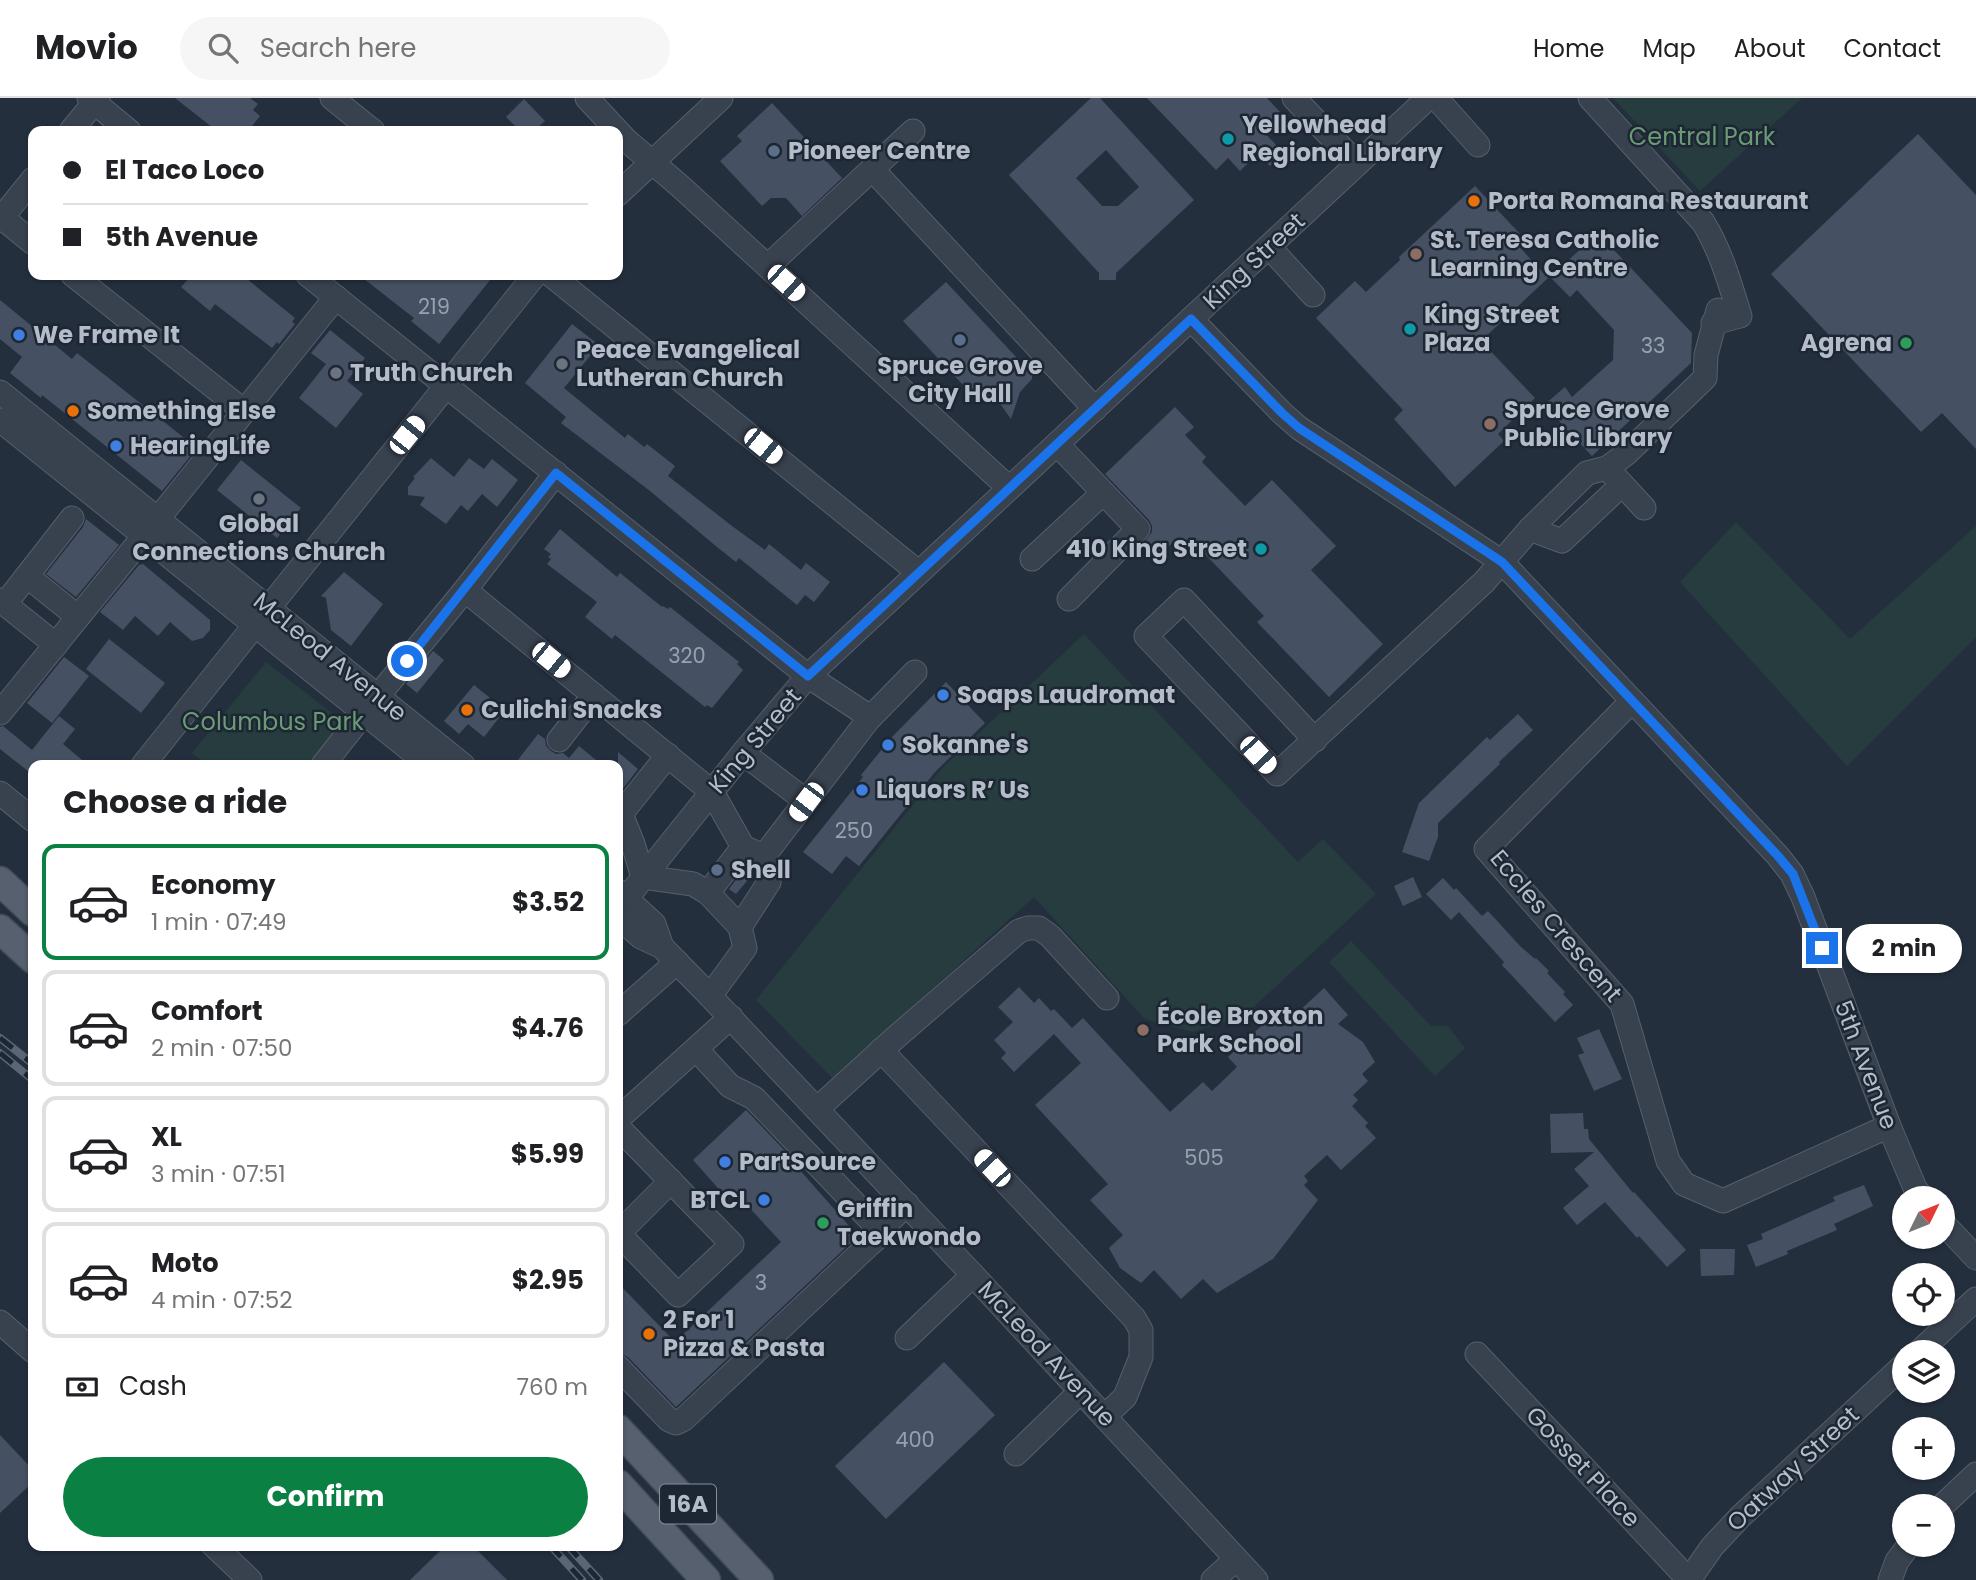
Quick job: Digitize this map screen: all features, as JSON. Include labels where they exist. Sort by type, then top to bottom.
[{"type":"main road","points":[[0,881],[28,907]]},
{"type":"main road","points":[[0,929],[28,954]]},
{"type":"main road","name":"16A","points":[[623,1434],[759,1580]]},
{"type":"main road","name":"16A","points":[[623,1489],[706,1580]]},
{"type":"street","points":[[332,98],[367,126]]},
{"type":"street","points":[[587,98],[613,126]]},
{"type":"street","points":[[623,189],[721,98]]},
{"type":"street","points":[[1294,98],[1357,164]]},
{"type":"street","name":"King Street","points":[[623,900],[808,676],[1428,98]]},
{"type":"street","points":[[1436,98],[1478,145]]},
{"type":"street","points":[[1315,740],[1184,600],[1146,636],[1277,774],[1315,740],[1484,582],[1530,529],[1587,473],[1606,468],[1626,454],[1705,378],[1706,355],[1713,323],[1730,283],[1719,251],[1703,222],[1590,98]]},
{"type":"street","points":[[75,126],[94,99],[124,126]]},
{"type":"street","points":[[768,266],[913,131]]},
{"type":"street","points":[[623,137],[1009,488]]},
{"type":"street","points":[[872,169],[1095,409]]},
{"type":"street","points":[[28,184],[1,218],[28,239]]},
{"type":"street","points":[[1269,247],[1313,295]]},
{"type":"street","points":[[79,280],[244,411]]},
{"type":"street","points":[[314,280],[808,676],[870,717]]},
{"type":"street","points":[[147,760],[531,280]]},
{"type":"street","points":[[557,280],[918,572]]},
{"type":"street","points":[[0,713],[336,297]]},
{"type":"street","name":"5th Avenue","points":[[1191,319],[1299,428],[1502,562],[1778,856],[1793,874],[1889,1126],[1915,1186]]},
{"type":"street","name":"McLeod Avenue","points":[[0,392],[151,528]]},
{"type":"street","name":"McLeod Avenue","points":[[0,420],[151,528],[371,705],[455,760]]},
{"type":"street","points":[[1057,444],[1138,529],[1069,599]]},
{"type":"street","points":[[1606,468],[1644,508]]},
{"type":"street","points":[[327,760],[556,473]]},
{"type":"street","points":[[1032,559],[1103,493]]},
{"type":"street","points":[[1530,529],[1562,541],[1613,493]]},
{"type":"street","points":[[56,645],[3,602],[72,518]]},
{"type":"street","points":[[27,576],[78,617]]},
{"type":"street","points":[[465,590],[712,792],[753,852],[769,883],[740,927]]},
{"type":"street","points":[[708,893],[806,802],[870,717],[915,673]]},
{"type":"street","points":[[559,740],[594,695]]},
{"type":"street","name":"Eccles Crescent","points":[[1632,701],[1486,849],[1622,1004],[1668,1161],[1685,1185],[1723,1201],[1889,1126]]},
{"type":"street","name":"McLeod Avenue","points":[[371,705],[424,760]]},
{"type":"street","points":[[743,753],[806,802]]},
{"type":"street","points":[[623,811],[668,755]]},
{"type":"street","points":[[0,793],[28,816]]},
{"type":"street","points":[[623,819],[634,844],[643,877],[693,884],[708,893],[740,927],[745,948],[710,996]]},
{"type":"street","name":"McLeod Avenue","points":[[623,906],[654,924],[670,955],[907,1204],[1256,1580]]},
{"type":"street","points":[[817,1109],[1019,931],[1039,928],[1050,936],[1107,998]]},
{"type":"street","points":[[623,1002],[670,955]]},
{"type":"street","points":[[623,1115],[731,1017]]},
{"type":"street","points":[[696,1049],[730,1086],[754,1098],[880,1230]]},
{"type":"street","points":[[881,1051],[1134,1318],[1141,1330],[1141,1357],[1125,1397],[1105,1416]]},
{"type":"street","points":[[623,1132],[732,1244],[678,1295],[623,1239]]},
{"type":"street","points":[[623,1229],[671,1181]]},
{"type":"street","points":[[623,1372],[669,1420],[676,1423],[684,1419],[877,1238],[880,1230],[907,1204]]},
{"type":"street","points":[[1955,1236],[1976,1258]]},
{"type":"street","points":[[907,1338],[973,1275]]},
{"type":"street","points":[[1932,1340],[1976,1299]]},
{"type":"street","points":[[0,1322],[28,1347]]},
{"type":"street","name":"Gosset Place","points":[[1476,1354],[1689,1580]]},
{"type":"street","name":"Oatway Street","points":[[1689,1580],[1712,1547],[1740,1517],[1892,1376]]},
{"type":"street","points":[[1016,1454],[1082,1391]]},
{"type":"street","points":[[1955,1494],[1976,1474]]},
{"type":"street","points":[[219,1551],[250,1580]]},
{"type":"street","points":[[1889,1580],[1900,1557]]},
{"type":"street","points":[[1213,1580],[1236,1559]]},
{"type":"green space","name":"Central Park","points":[[1613,98],[1802,98],[1700,191]]},
{"type":"green space","points":[[1736,522],[1850,639],[1976,526],[1976,637],[1847,766],[1680,582]]},
{"type":"green space","points":[[1084,634],[1298,862],[1323,839],[1376,894],[1245,1015],[1193,1032],[1145,1019],[1034,897],[833,1079],[756,1000],[944,766]]},
{"type":"green space","name":"Columbus Park","points":[[266,662],[346,724],[317,760],[201,760],[192,753]]},
{"type":"green space","points":[[1351,941],[1431,1026],[1448,1026],[1465,1048],[1435,1076],[1329,962]]},
{"type":"building","points":[[175,98],[250,98],[258,104],[253,110],[260,116],[252,126],[211,126]]},
{"type":"building","points":[[1091,98],[1100,98],[1194,200],[1116,273],[1116,280],[1099,280],[1099,273],[1009,175]],"holes":[[[1106,150],[1139,187],[1118,206],[1102,206],[1076,178]]]},
{"type":"building","name":"Yellowhead Regional Library","points":[[1147,98],[1267,98],[1280,112],[1262,130],[1278,147],[1279,157],[1270,166],[1258,153],[1240,171],[1228,158],[1216,170]]},
{"type":"building","points":[[524,99],[545,121],[540,126],[515,126],[506,117]]},
{"type":"building","name":"Pioneer Centre","points":[[772,103],[842,178],[802,216],[786,198],[771,198],[762,206],[720,161],[742,141],[737,136]]},
{"type":"building","name":"Agrena","points":[[1918,134],[1976,195],[1976,449],[1942,413],[1921,432],[1771,274]]},
{"type":"building","name":"King Street Plaza","points":[[1475,186],[1520,234],[1513,240],[1548,278],[1481,341],[1535,398],[1498,434],[1504,441],[1455,487],[1394,419],[1403,410],[1316,318],[1355,281],[1366,292]]},
{"type":"building","points":[[1598,233],[1692,333],[1691,363],[1592,456],[1544,405],[1565,387],[1572,397],[1613,360],[1614,330],[1577,290],[1570,297],[1550,277]]},
{"type":"building","points":[[187,280],[248,280],[295,318],[292,322],[295,324],[279,344],[277,342],[272,348],[215,304],[210,311],[181,287]]},
{"type":"building","points":[[365,280],[490,280],[439,344],[411,321],[414,318]]},
{"type":"building","name":"Spruce Grove City Hall","points":[[946,282],[1018,359],[1018,367],[1029,369],[1032,373],[1032,379],[1020,392],[1011,419],[1001,405],[981,398],[978,401],[903,321]]},
{"type":"building","points":[[0,300],[72,359],[77,353],[197,448],[162,491],[42,395],[41,398],[10,373],[22,357],[0,339]]},
{"type":"building","points":[[572,324],[599,345],[564,388],[625,438],[628,434],[644,447],[647,444],[675,466],[668,476],[732,526],[765,550],[769,544],[801,570],[806,563],[830,582],[814,602],[805,595],[797,605],[739,558],[736,562],[650,491],[561,423],[566,417],[525,383]]},
{"type":"building","name":"Truth Church","points":[[330,330],[365,358],[347,381],[363,394],[336,428],[299,398],[326,364],[311,353]]},
{"type":"building","name":"410 King Street","points":[[1175,407],[1194,427],[1185,435],[1206,457],[1202,462],[1245,506],[1272,480],[1336,546],[1311,570],[1383,644],[1329,697],[1257,622],[1264,616],[1203,552],[1198,558],[1178,537],[1157,558],[1143,544],[1152,532],[1149,520],[1105,474]]},
{"type":"building","points":[[431,458],[454,477],[469,458],[484,469],[492,459],[518,480],[497,507],[482,494],[468,511],[461,505],[446,524],[420,505],[425,497],[408,495],[408,487],[415,478],[413,477]]},
{"type":"building","name":"Global Connections Church","points":[[241,460],[301,508],[277,538],[217,490]]},
{"type":"building","points":[[86,519],[119,545],[76,597],[46,574],[83,527]]},
{"type":"building","points":[[560,529],[617,577],[620,573],[662,607],[670,607],[739,662],[737,664],[743,670],[712,708],[707,705],[705,707],[615,635],[612,639],[585,617],[597,602],[547,564],[551,554],[544,549]]},
{"type":"building","points":[[143,564],[210,620],[210,630],[203,638],[192,641],[170,622],[158,636],[135,616],[123,630],[100,612],[139,565]]},
{"type":"building","points":[[344,572],[383,604],[351,646],[331,630],[326,598],[321,596]]},
{"type":"building","points":[[109,639],[165,683],[141,713],[86,669]]},
{"type":"building","points":[[433,651],[444,660],[417,693],[406,684]]},
{"type":"building","points":[[64,657],[89,676],[52,723],[27,703]]},
{"type":"building","points":[[946,682],[985,723],[935,772],[859,866],[846,856],[832,874],[803,852],[892,737]]},
{"type":"building","name":"Culichi Snacks","points":[[474,685],[490,698],[487,701],[502,714],[484,737],[468,724],[459,734],[444,721]]},
{"type":"building","points":[[1518,714],[1533,730],[1438,823],[1438,837],[1429,861],[1402,852],[1419,803],[1487,737],[1490,740]]},
{"type":"building","points":[[59,716],[75,729],[63,744],[82,760],[28,760],[28,771],[0,749],[0,727],[3,726],[32,750]]},
{"type":"building","points":[[538,734],[556,754],[563,753],[569,758],[579,746],[596,760],[518,760]]},
{"type":"building","points":[[618,752],[638,769],[623,788],[623,760],[618,760]]},
{"type":"building","points":[[744,869],[752,875],[736,894],[729,889]]},
{"type":"building","points":[[1413,877],[1422,897],[1403,906],[1394,886]]},
{"type":"building","points":[[1443,878],[1482,916],[1488,911],[1521,947],[1549,971],[1547,973],[1573,1005],[1555,1022],[1502,965],[1504,962],[1459,912],[1451,920],[1426,894]]},
{"type":"building","points":[[1019,987],[1034,1003],[1039,998],[1051,1011],[1054,1009],[1072,1028],[1083,1018],[1170,1112],[1203,1082],[1212,1091],[1237,1067],[1228,1057],[1273,1015],[1283,1026],[1324,988],[1348,1015],[1338,1024],[1363,1042],[1375,1062],[1362,1074],[1368,1081],[1353,1095],[1358,1100],[1352,1106],[1368,1123],[1365,1126],[1376,1138],[1341,1170],[1327,1155],[1304,1176],[1308,1181],[1304,1185],[1318,1200],[1273,1259],[1217,1293],[1203,1279],[1181,1299],[1154,1270],[1141,1283],[1120,1268],[1109,1248],[1123,1235],[1090,1200],[1108,1184],[1035,1105],[1081,1063],[1054,1034],[1014,1072],[1001,1058],[1006,1053],[994,1040],[1013,1022],[998,1007]]},
{"type":"building","points":[[1599,1029],[1622,1079],[1594,1091],[1578,1055],[1584,1053],[1577,1038]]},
{"type":"building","points":[[746,1110],[791,1157],[858,1236],[676,1407],[623,1355],[623,1288],[675,1342],[781,1242],[733,1190],[725,1196],[693,1160]]},
{"type":"building","points":[[1583,1113],[1584,1129],[1588,1129],[1589,1139],[1633,1193],[1686,1250],[1667,1267],[1605,1202],[1577,1225],[1563,1208],[1589,1186],[1574,1169],[1594,1152],[1551,1153],[1550,1114]]},
{"type":"building","points":[[1864,1185],[1873,1206],[1834,1224],[1837,1230],[1756,1267],[1747,1245],[1763,1239],[1761,1234],[1835,1201],[1833,1197]]},
{"type":"building","points":[[1700,1249],[1735,1249],[1734,1275],[1701,1276]]},
{"type":"building","points":[[944,1362],[995,1415],[886,1519],[835,1466]]},
{"type":"building","points":[[0,1435],[28,1465],[28,1487],[0,1513]]},
{"type":"building","points":[[440,1551],[478,1551],[507,1580],[410,1580]]},
{"type":"railway","points":[[0,1038],[28,1060]]},
{"type":"railway","points":[[0,1053],[28,1076]]},
{"type":"railway","points":[[555,1551],[582,1580]]},
{"type":"railway","points":[[572,1551],[599,1580]]},
{"type":"place","name":"Yellowhead Regional Library","points":[[1228,139]]},
{"type":"place","name":"Pioneer Centre","points":[[774,151]]},
{"type":"place","name":"Porta Romana Restaurant","points":[[1474,201]]},
{"type":"place","name":"St. Teresa Catholic Learning Centre","points":[[1416,254]]},
{"type":"place","name":"King Street Plaza","points":[[1410,329]]},
{"type":"place","name":"We Frame It","points":[[19,335]]},
{"type":"place","name":"Spruce Grove City Hall","points":[[960,340]]},
{"type":"place","name":"Agrena","points":[[1906,343]]},
{"type":"place","name":"Peace Evangelical Lutheran Church","points":[[562,364]]},
{"type":"place","name":"Truth Church","points":[[336,373]]},
{"type":"place","name":"Something Else","points":[[73,411]]},
{"type":"place","name":"Spruce Grove Public Library","points":[[1490,424]]},
{"type":"place","name":"HearingLife","points":[[116,446]]},
{"type":"place","name":"Global Connections Church","points":[[259,499]]},
{"type":"place","name":"410 King Street","points":[[1261,549]]},
{"type":"place","name":"Soaps Laudromat","points":[[943,695]]},
{"type":"place","name":"Culichi Snacks","points":[[467,710]]},
{"type":"place","name":"Sokanne's","points":[[888,745]]},
{"type":"place","name":"Liquors R’ Us","points":[[862,790]]},
{"type":"place","name":"Shell","points":[[717,870]]},
{"type":"place","name":"École Broxton Park School","points":[[1143,1030]]},
{"type":"place","name":"PartSource","points":[[725,1162]]},
{"type":"place","name":"BTCL","points":[[764,1200]]},
{"type":"place","name":"Griffin Taekwondo","points":[[823,1223]]},
{"type":"place","name":"2 For 1 Pizza & Pasta","points":[[649,1334]]},
{"type":"route","points":[[407,661],[556,473],[808,676],[1191,319],[1299,428],[1502,562],[1793,874],[1822,948]]}]
